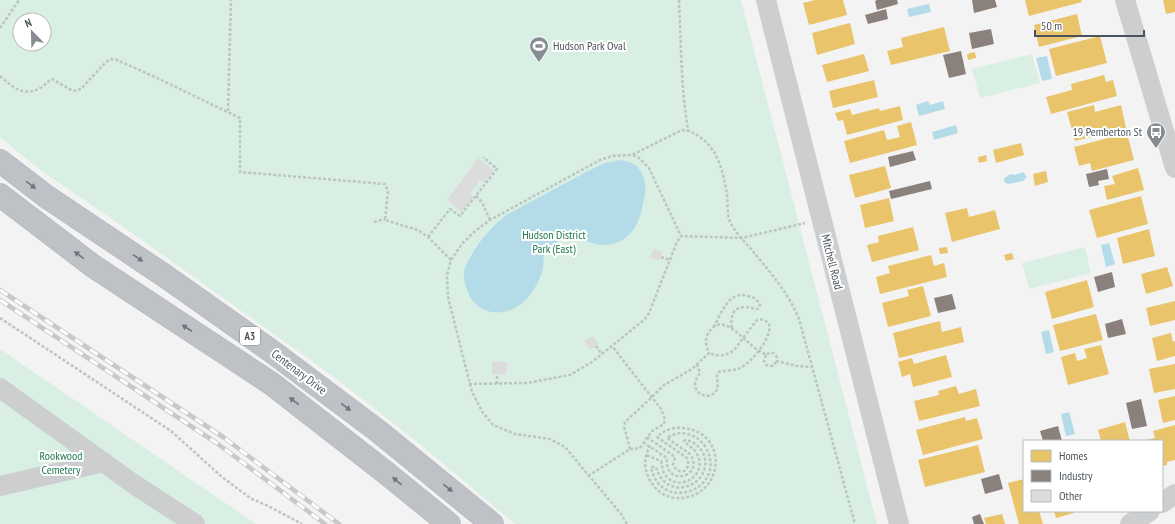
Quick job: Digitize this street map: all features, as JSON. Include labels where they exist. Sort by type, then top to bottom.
[{"type":"highway","name":"Centenary Drive","points":[[0,161],[47,197],[165,276],[274,353],[378,431],[492,524]]},
{"type":"highway","name":"A3","points":[[0,195],[93,266],[272,384],[386,472],[449,524]]},
{"type":"street","name":"Mitchell Road","points":[[766,0],[899,524]]},
{"type":"street","points":[[1125,0],[1175,168]]},
{"type":"street","points":[[0,388],[104,462],[195,524]]},
{"type":"street","points":[[0,486],[104,462]]},
{"type":"street","points":[[1163,502],[1175,494]]},
{"type":"street","points":[[1130,524],[1148,512]]},
{"type":"path","points":[[0,28],[19,0]]},
{"type":"path","points":[[228,111],[231,0]]},
{"type":"path","points":[[679,0],[682,77],[688,130]]},
{"type":"path","points":[[0,76],[13,87],[23,92],[35,90],[52,79],[73,91],[78,90],[106,62],[113,59],[155,76],[180,90],[228,111],[240,118],[240,172],[385,184],[388,191],[385,220]]},
{"type":"path","points":[[627,524],[621,514],[564,447],[550,439],[515,434],[493,425],[478,405],[469,384],[448,297],[447,275],[451,260],[462,244],[474,232],[490,220],[600,160],[612,156],[632,155],[677,132],[688,130],[696,134],[709,145],[718,159],[725,183],[729,219],[732,226],[789,298],[799,319],[855,524]]},
{"type":"path","points":[[632,155],[639,158],[649,168],[682,236]]},
{"type":"path","points":[[428,237],[450,209],[460,216],[497,168],[483,158]]},
{"type":"path","points":[[476,196],[482,202],[490,220]]},
{"type":"path","points":[[374,222],[385,220],[418,230],[428,237],[451,260]]},
{"type":"path","points":[[682,236],[742,238],[822,220]]},
{"type":"path","points":[[469,384],[526,383],[546,381],[570,375],[592,362],[645,319],[677,242],[682,236]]},
{"type":"path","points":[[661,257],[670,260]]},
{"type":"path","points":[[709,353],[706,344],[707,334],[713,327],[724,307],[734,297],[740,295],[747,295],[757,300],[760,305],[758,309],[742,307],[734,312],[731,321],[733,329]]},
{"type":"path","points":[[0,318],[170,431],[222,477],[250,498],[302,524]]},
{"type":"path","points":[[697,364],[700,373],[695,383],[697,390],[703,395],[714,394],[718,387],[717,376],[719,373],[721,371],[733,371],[748,364],[759,351],[770,330],[769,324],[762,320],[756,321],[731,352],[726,355],[714,355],[709,353]]},
{"type":"path","points":[[713,327],[723,324],[733,329],[759,351],[766,355],[770,353],[774,354],[777,357],[777,361]]},
{"type":"path","points":[[596,346],[602,354]]},
{"type":"path","points":[[588,476],[630,449],[640,448],[652,431],[664,424],[665,419],[661,409],[612,346]]},
{"type":"path","points":[[630,449],[624,426],[625,422],[664,385],[686,373],[709,353]]},
{"type":"path","points":[[766,355],[764,361],[766,365],[773,366],[777,361]]},
{"type":"path","points":[[777,361],[812,367]]},
{"type":"path","points":[[497,374],[497,384]]},
{"type":"path","points":[[647,437],[675,457],[672,465],[676,470],[684,471],[688,465],[687,458],[657,437],[670,429],[676,428],[686,429],[701,434],[711,444],[715,457],[714,472],[709,484],[698,494],[681,498],[665,495],[653,485],[646,471],[646,455],[650,446]]},
{"type":"path","points":[[643,442],[667,458],[668,467],[672,474],[680,477],[685,476],[692,470],[694,461],[693,457],[667,438],[674,433],[686,433],[696,437],[704,445],[709,456],[710,470],[705,479],[696,489],[684,493],[675,493],[661,487],[656,482],[651,467],[656,467],[661,478],[669,485],[674,487],[687,487],[694,484],[704,470],[705,458],[700,448],[692,442],[686,440],[684,441],[694,450],[700,463],[699,468],[693,478],[682,482],[672,480],[664,472],[661,461],[646,455]]},
{"type":"path","points":[[710,470],[714,472]]},
{"type":"path","points":[[675,493],[675,498]]},
{"type":"green space","name":"Hudson District Park (East)","points":[[0,0],[741,0],[877,524],[515,524],[422,446],[334,377],[115,221],[40,170],[0,137]]},
{"type":"green space","points":[[1032,54],[1040,83],[980,98],[972,69]]},
{"type":"green space","points":[[1085,247],[1091,273],[1029,289],[1022,263]]},
{"type":"green space","name":"Rookwood Cemetery","points":[[0,349],[256,524],[0,524]]},
{"type":"water","points":[[929,4],[931,12],[909,17],[907,9]]},
{"type":"water","points":[[1047,56],[1052,79],[1042,81],[1036,58]]},
{"type":"water","points":[[928,101],[930,105],[943,101],[945,109],[919,116],[916,105]]},
{"type":"water","points":[[956,125],[958,133],[934,140],[932,132]]},
{"type":"water","points":[[620,160],[628,161],[637,166],[641,172],[645,184],[645,196],[639,219],[630,234],[616,243],[608,245],[599,245],[574,235],[566,237],[546,250],[542,273],[538,283],[521,304],[505,312],[490,312],[482,309],[476,304],[467,290],[464,279],[464,270],[475,249],[495,224],[508,214],[588,171],[605,163]]},
{"type":"water","points":[[1023,172],[1027,177],[1023,181],[1008,184],[1004,182],[1004,179],[1009,175],[1015,175]]},
{"type":"water","points":[[1109,243],[1115,264],[1106,267],[1101,245]]},
{"type":"water","points":[[1049,330],[1054,352],[1046,354],[1041,332]]},
{"type":"water","points":[[1069,412],[1075,434],[1066,436],[1061,414]]},
{"type":"building: Homes","points":[[815,0],[843,0],[847,15],[809,25],[803,3]]},
{"type":"building: Homes","points":[[1025,0],[1081,0],[1082,2],[1029,16]]},
{"type":"building: Homes","points":[[1163,0],[1175,0],[1175,12],[1166,14]]},
{"type":"building: Homes","points":[[1077,14],[1082,36],[1039,47],[1034,25]]},
{"type":"building: Homes","points":[[850,23],[855,44],[817,55],[812,33]]},
{"type":"building: Homes","points":[[944,27],[950,51],[891,65],[887,51],[903,47],[901,38]]},
{"type":"building: Homes","points":[[1100,36],[1107,63],[1056,76],[1049,49]]},
{"type":"building: Homes","points":[[975,52],[976,58],[968,60],[967,54]]},
{"type":"building: Homes","points":[[864,54],[869,71],[827,82],[822,65]]},
{"type":"building: Homes","points":[[1104,75],[1106,82],[1113,80],[1117,96],[1051,114],[1046,97],[1072,90],[1071,84]]},
{"type":"building: Homes","points":[[874,80],[878,97],[833,108],[829,91]]},
{"type":"building: Homes","points":[[1094,105],[1095,112],[1121,105],[1126,128],[1075,141],[1067,112]]},
{"type":"building: Homes","points":[[900,106],[903,120],[847,135],[843,120],[838,121],[835,113],[850,109],[852,115],[879,108],[880,111]]},
{"type":"building: Homes","points":[[911,122],[917,145],[850,163],[844,141],[884,130],[887,140],[900,137],[897,126]]},
{"type":"building: Homes","points":[[1127,133],[1134,160],[1092,171],[1090,163],[1079,166],[1074,147]]},
{"type":"building: Homes","points":[[1021,143],[1024,155],[996,163],[993,150]]},
{"type":"building: Homes","points":[[986,155],[987,161],[979,163],[978,157]]},
{"type":"building: Homes","points":[[885,166],[891,188],[855,198],[849,175]]},
{"type":"building: Homes","points":[[1138,168],[1144,190],[1107,200],[1104,186],[1115,184],[1112,176]]},
{"type":"building: Homes","points":[[1046,171],[1048,182],[1035,186],[1033,174]]},
{"type":"building: Homes","points":[[1141,196],[1148,224],[1097,238],[1089,210]]},
{"type":"building: Homes","points":[[889,198],[894,221],[865,228],[860,205]]},
{"type":"building: Homes","points":[[967,208],[969,217],[995,210],[1000,229],[952,242],[945,213]]},
{"type":"building: Homes","points":[[913,227],[919,250],[872,262],[867,245],[879,242],[878,236]]},
{"type":"building: Homes","points":[[1149,229],[1155,256],[1123,264],[1117,238]]},
{"type":"building: Homes","points":[[947,247],[948,253],[940,254],[939,248]]},
{"type":"building: Homes","points":[[1012,253],[1014,259],[1006,261],[1004,255]]},
{"type":"building: Homes","points":[[931,255],[934,266],[944,263],[947,277],[880,294],[876,277],[890,273],[888,266]]},
{"type":"building: Homes","points":[[1167,267],[1173,286],[1146,294],[1141,274]]},
{"type":"building: Homes","points":[[1087,280],[1094,307],[1052,319],[1045,292]]},
{"type":"building: Homes","points":[[923,286],[931,316],[888,327],[882,303],[909,296],[907,290]]},
{"type":"building: Homes","points":[[1175,301],[1175,320],[1150,326],[1146,308]]},
{"type":"building: Homes","points":[[1096,314],[1103,340],[1060,351],[1053,325]]},
{"type":"building: Homes","points":[[940,321],[942,332],[961,327],[964,342],[899,358],[893,333]]},
{"type":"building: Homes","points":[[1171,333],[1173,342],[1175,341],[1175,356],[1157,361],[1152,338]]},
{"type":"building: Homes","points":[[1101,345],[1109,374],[1068,385],[1061,357],[1075,353],[1077,361],[1087,358],[1084,349]]},
{"type":"building: Homes","points":[[946,355],[952,377],[913,387],[910,374],[902,377],[898,362],[912,358],[914,364]]},
{"type":"building: Homes","points":[[1175,364],[1175,389],[1154,393],[1149,369]]},
{"type":"building: Homes","points":[[956,386],[959,394],[976,389],[980,406],[919,421],[914,401],[939,395],[938,391]]},
{"type":"building: Homes","points":[[1175,396],[1175,420],[1163,423],[1158,400]]},
{"type":"building: Homes","points":[[965,417],[966,421],[977,418],[983,439],[923,455],[916,430]]},
{"type":"building: Homes","points":[[1125,422],[1130,440],[1101,440],[1098,430]]},
{"type":"building: Homes","points":[[1175,425],[1175,460],[1167,462],[1167,465],[1163,466],[1163,440],[1146,440],[1155,438],[1153,431]]},
{"type":"building: Homes","points":[[978,445],[985,472],[925,487],[918,460]]},
{"type":"building: Homes","points":[[1023,479],[1023,512],[1039,512],[1043,524],[1019,524],[1008,483]]},
{"type":"building: Homes","points":[[1054,512],[1074,513],[1056,518]]},
{"type":"building: Homes","points":[[1002,514],[1005,524],[986,524],[984,518]]},
{"type":"building: Industry","points":[[897,0],[898,4],[877,10],[875,1]]},
{"type":"building: Industry","points":[[972,0],[995,0],[997,7],[974,13]]},
{"type":"building: Industry","points":[[886,9],[888,19],[868,24],[865,15]]},
{"type":"building: Industry","points":[[991,29],[994,44],[972,49],[969,33]]},
{"type":"building: Industry","points":[[961,51],[966,74],[949,78],[943,55]]},
{"type":"building: Industry","points":[[913,151],[916,160],[890,167],[888,157]]},
{"type":"building: Industry","points":[[1107,169],[1109,179],[1098,181],[1099,185],[1089,187],[1086,174]]},
{"type":"building: Industry","points":[[930,181],[932,189],[891,199],[889,191]]},
{"type":"building: Industry","points":[[1112,272],[1115,287],[1098,292],[1094,277]]},
{"type":"building: Industry","points":[[952,294],[956,309],[938,313],[934,298]]},
{"type":"building: Industry","points":[[1122,319],[1126,334],[1108,338],[1105,324]]},
{"type":"building: Industry","points":[[1141,399],[1147,426],[1132,429],[1126,403]]},
{"type":"building: Industry","points":[[1058,426],[1062,440],[1043,440],[1040,431]]},
{"type":"building: Industry","points":[[999,474],[1003,489],[985,494],[981,479]]},
{"type":"building: Industry","points":[[980,514],[984,524],[974,524],[972,517]]},
{"type":"building: Other","points":[[478,158],[494,170],[484,183],[480,180],[470,194],[474,197],[462,212],[447,200]]},
{"type":"building: Other","points":[[654,249],[663,252],[659,261],[650,257]]},
{"type":"building: Other","points":[[593,336],[599,344],[590,350],[584,341]]},
{"type":"building: Other","points":[[492,362],[507,362],[506,375],[492,374]]},
{"type":"railway","points":[[0,290],[223,437],[339,524]]},
{"type":"railway","points":[[0,300],[218,444],[325,524]]},
{"type":"place","name":"Hudson Park Oval","points":[[539,63]]},
{"type":"place","name":"19 Pemberton St","points":[[1156,149]]}]
